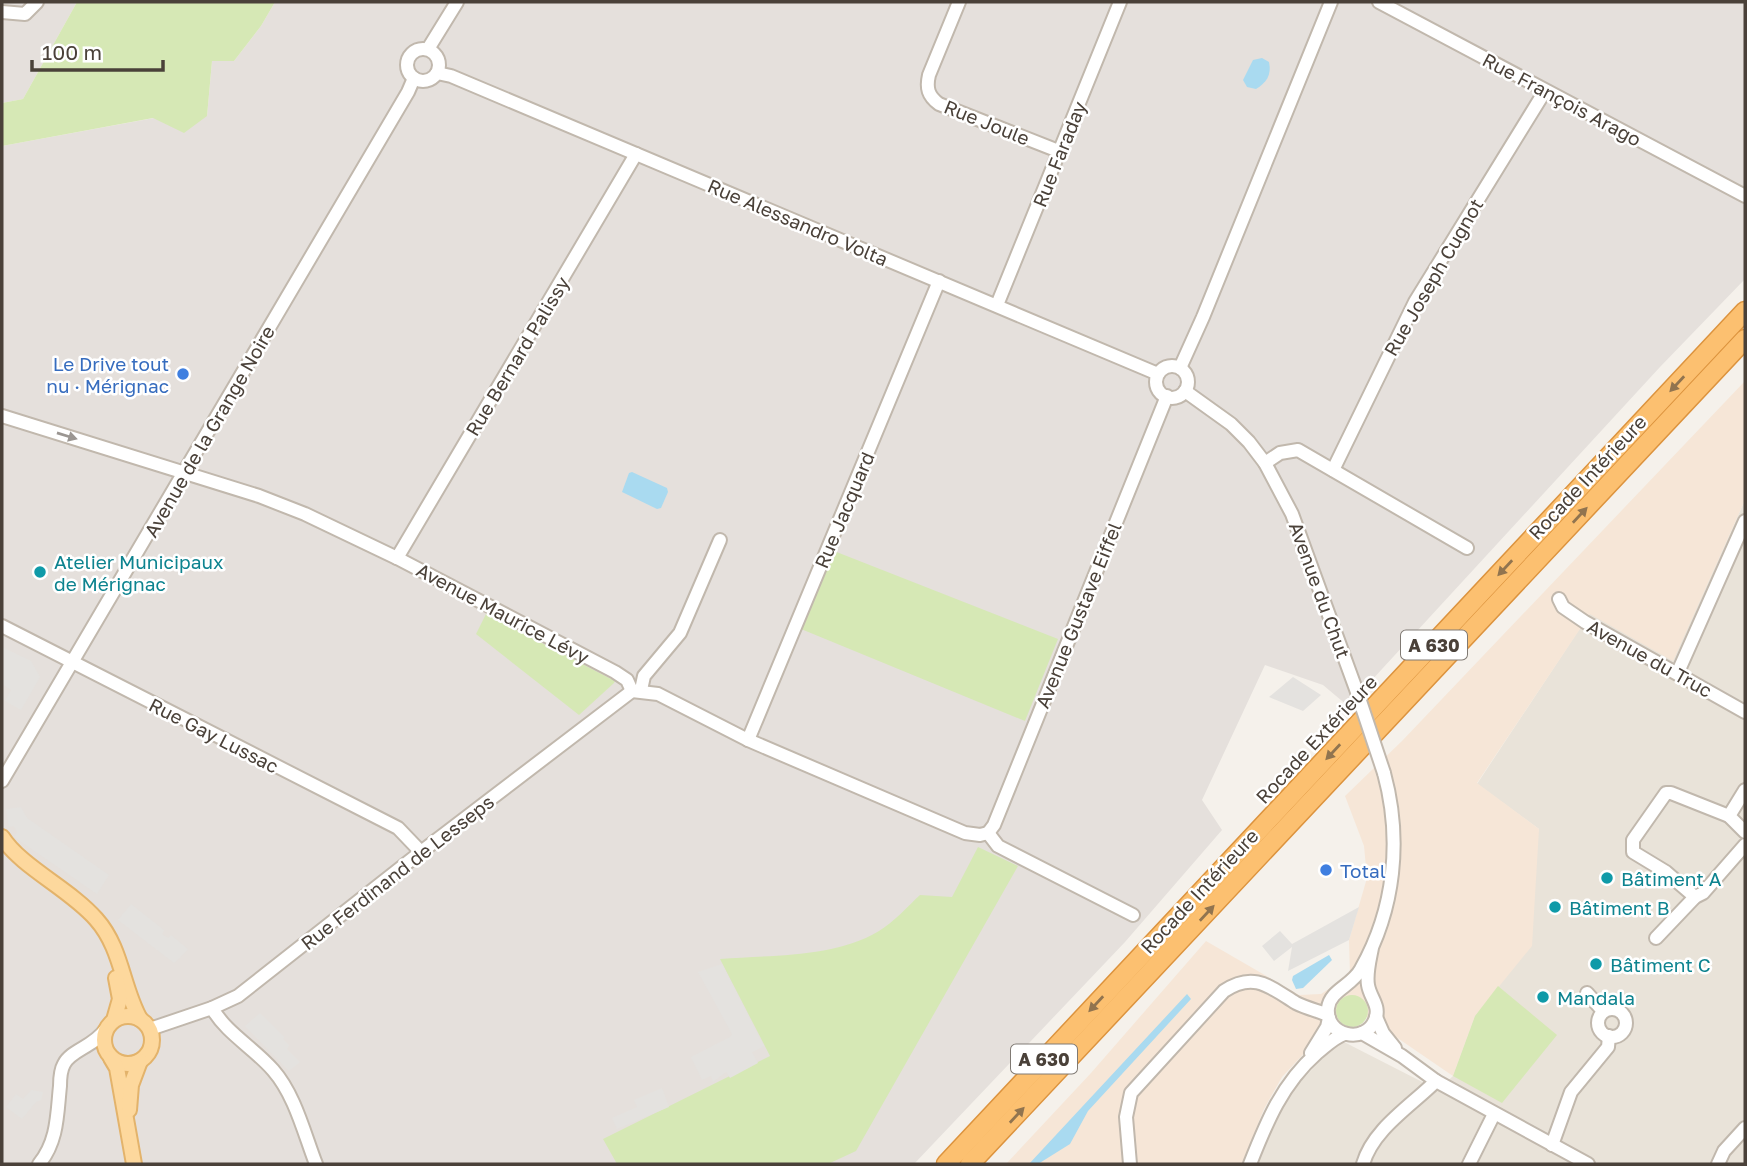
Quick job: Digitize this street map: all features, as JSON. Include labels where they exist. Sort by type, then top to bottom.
[{"type":"highway","points":[[1724,334],[1726,319],[1745,297]]},
{"type":"highway","name":"Rocade Extérieure","points":[[946,1164],[1745,312]]},
{"type":"highway","name":"Rocade Intérieure","points":[[970,1164],[1745,339]]},
{"type":"main road","points":[[2,837],[14,852],[71,895],[102,926],[118,957],[133,1007],[145,1024],[152,1043],[150,1050],[140,1061],[131,1085],[127,1121]]},
{"type":"main road","points":[[2,855],[80,913],[100,939],[114,970],[120,999],[104,1043],[117,1068],[134,1164]]},
{"type":"main road","points":[[110,1025],[127,1016],[145,1024]]},
{"type":"main road","points":[[110,1056],[125,1064],[140,1061]]},
{"type":"street","points":[[2,12],[25,14],[37,2]]},
{"type":"street","points":[[428,49],[457,2]]},
{"type":"street","name":"Rue Joule","points":[[959,2],[929,75],[927,84],[930,95],[939,104],[1061,152]]},
{"type":"street","name":"Rue Faraday","points":[[997,305],[1121,2]]},
{"type":"street","points":[[1180,368],[1331,2]]},
{"type":"street","name":"Rue François Arago","points":[[1379,2],[1745,196]]},
{"type":"street","points":[[418,49],[428,49],[438,59],[437,73],[429,80],[414,78],[408,70],[410,55],[418,49]]},
{"type":"street","name":"Rue Alessandro Volta","points":[[437,73],[451,76],[1158,374]]},
{"type":"street","name":"Avenue de la Grange Noire","points":[[2,781],[414,78]]},
{"type":"street","name":"Rue Joseph Cugnot","points":[[1333,470],[1415,302],[1545,91]]},
{"type":"street","name":"Rue Bernard Palissy","points":[[397,558],[636,154]]},
{"type":"street","name":"Rue Jacquard","points":[[748,740],[939,281]]},
{"type":"street","points":[[1170,366],[1180,368],[1187,376],[1187,387],[1177,397],[1167,396],[1157,387],[1158,374],[1170,366]]},
{"type":"street","name":"Avenue du Chut","points":[[1185,391],[1231,424],[1249,442],[1265,463],[1292,514],[1384,773],[1393,813],[1394,870],[1372,948],[1361,971],[1353,982],[1345,987]]},
{"type":"street","name":"Avenue Gustave Eiffel","points":[[988,833],[994,825],[1167,396]]},
{"type":"street","name":"Avenue Maurice Lévy","points":[[2,416],[185,472],[305,514],[397,558],[615,672],[627,680],[636,691],[658,694],[748,740],[965,833],[988,833]]},
{"type":"street","points":[[1265,463],[1286,451],[1298,450],[1467,548]]},
{"type":"street","points":[[1678,673],[1745,521]]},
{"type":"street","points":[[636,691],[643,677],[680,633],[720,540]]},
{"type":"street","name":"Avenue du Truc","points":[[1559,598],[1563,607],[1585,622],[1745,712]]},
{"type":"street","name":"Rue Gay Lussac","points":[[2,626],[398,828],[421,852]]},
{"type":"street","name":"Rue Ferdinand de Lesseps","points":[[145,1024],[212,1008],[238,996],[421,852],[636,691]]},
{"type":"street","points":[[1729,816],[1745,790]]},
{"type":"street","points":[[1695,897],[1665,872],[1633,852],[1633,840],[1666,793],[1729,816],[1745,832]]},
{"type":"street","points":[[988,833],[998,846],[1133,915]]},
{"type":"street","points":[[1656,938],[1695,897],[1703,893],[1745,845]]},
{"type":"street","name":"Avenue du Chut","points":[[1372,948],[1368,985],[1372,996]]},
{"type":"street","points":[[1130,1164],[1126,1117],[1132,1093],[1224,991],[1240,983],[1258,982],[1328,1016],[1343,1034],[1362,1034],[1402,1056],[1436,1081],[1588,1164]]},
{"type":"street","points":[[1250,1164],[1271,1111],[1328,1027],[1334,994],[1345,987],[1360,988],[1372,996],[1376,1003],[1376,1017],[1383,1033],[1402,1056]]},
{"type":"street","points":[[1587,993],[1603,1011]]},
{"type":"street","points":[[1313,1009],[1331,1000]]},
{"type":"street","points":[[212,1008],[219,1020],[273,1070],[287,1088],[316,1164]]},
{"type":"street","points":[[1617,1009],[1626,1020],[1622,1033],[1614,1037],[1601,1032],[1597,1023],[1603,1011],[1617,1009]]},
{"type":"street","points":[[1362,1034],[1369,1029],[1376,1017]]},
{"type":"street","points":[[39,1164],[55,1135],[63,1065],[69,1056],[97,1041],[110,1025]]},
{"type":"street","points":[[1304,1065],[1343,1034]]},
{"type":"street","points":[[1552,1145],[1571,1092],[1608,1047],[1609,1036]]},
{"type":"street","points":[[83,1049],[110,1056]]},
{"type":"street","points":[[1363,1164],[1366,1153],[1378,1136],[1436,1081]]},
{"type":"street","points":[[1473,1163],[1494,1114]]},
{"type":"street","points":[[1718,1164],[1724,1151],[1745,1128]]},
{"type":"shaded area","points":[[2,2],[77,2],[23,99],[2,103]]},
{"type":"shaded area","points":[[275,2],[1745,2],[1745,279],[1660,367],[1348,706],[1323,685],[1265,665],[1202,800],[1222,830],[1125,942],[914,1164],[2,1164],[2,146],[154,118],[207,116],[212,61],[234,61],[261,26]]},
{"type":"shaded area","points":[[1745,381],[1745,500],[1673,661],[1590,614],[1477,783],[1539,829],[1532,946],[1475,1016],[1453,1076],[1361,1013],[1343,1012],[1282,1077],[1264,1109],[1242,1164],[1006,1164],[1091,1073],[1206,941],[1299,995],[1321,994],[1350,975],[1349,940],[1367,878],[1364,846],[1345,796],[1402,741]]},
{"type":"shaded area","points":[[1745,500],[1745,1164],[1258,1164],[1278,1113],[1296,1086],[1338,1043],[1346,1043],[1438,1090],[1453,1076],[1475,1016],[1498,986],[1539,829],[1477,784],[1590,613],[1673,660]]},
{"type":"shaded area","points":[[2,647],[31,661],[40,677],[21,710],[5,701],[11,690],[2,684]]},
{"type":"shaded area","points":[[1293,677],[1321,695],[1303,711],[1269,697]]},
{"type":"shaded area","points":[[21,807],[27,818],[109,875],[97,894],[14,837],[17,832],[14,826],[9,827],[6,809]]},
{"type":"shaded area","points":[[131,904],[164,930],[162,934],[168,938],[171,935],[188,949],[174,963],[118,920]]},
{"type":"shaded area","points":[[1359,907],[1349,940],[1288,971],[1292,947],[1274,961],[1262,946],[1280,931],[1292,944]]},
{"type":"shaded area","points":[[722,964],[764,1046],[752,1052],[758,1063],[730,1078],[726,1072],[713,1082],[711,1076],[702,1080],[691,1057],[732,1034],[698,972]]},
{"type":"shaded area","points":[[260,1013],[284,1037],[289,1045],[287,1049],[300,1062],[289,1071],[245,1026]]},
{"type":"shaded area","points":[[662,1088],[669,1107],[617,1129],[612,1118],[637,1107],[634,1100]]},
{"type":"shaded area","points":[[31,1090],[43,1092],[41,1100],[36,1102],[22,1119],[6,1107],[16,1094],[23,1099]]},
{"type":"green space","points":[[77,2],[275,2],[261,26],[234,61],[212,61],[207,116],[184,133],[153,118],[2,146],[2,103],[23,99]]},
{"type":"green space","points":[[834,551],[1058,639],[1025,721],[801,629]]},
{"type":"green space","points":[[486,614],[615,681],[614,683],[579,715],[476,634]]},
{"type":"green space","points":[[978,847],[1018,866],[856,1151],[828,1164],[617,1164],[603,1139],[770,1056],[720,959],[802,954],[862,940],[890,923],[920,895],[952,897]]},
{"type":"green space","points":[[1498,986],[1557,1035],[1502,1103],[1453,1076],[1475,1016]]},
{"type":"green space","points":[[1352,995],[1363,1000],[1368,1011],[1363,1022],[1352,1027],[1341,1022],[1336,1011],[1341,1000]]},
{"type":"water","points":[[1262,58],[1269,62],[1270,71],[1267,78],[1256,89],[1247,87],[1243,80],[1253,60]]},
{"type":"water","points":[[629,473],[667,488],[668,492],[661,508],[657,509],[622,492]]},
{"type":"water","points":[[1329,955],[1332,960],[1303,988],[1296,989],[1293,976]]},
{"type":"water","points":[[1187,994],[1191,999],[1088,1111],[1070,1144],[1038,1164],[1029,1164]]},
{"type":"place","name":"Le Drive tout nu · Mérignac","points":[[183,374]]},
{"type":"place","name":"Atelier Municipaux de Mérignac","points":[[40,572]]},
{"type":"place","name":"Total","points":[[1326,870]]},
{"type":"place","name":"Bâtiment A","points":[[1607,878]]},
{"type":"place","name":"Bâtiment B","points":[[1555,907]]},
{"type":"place","name":"Bâtiment C","points":[[1596,964]]},
{"type":"place","name":"Mandala","points":[[1543,997]]}]
